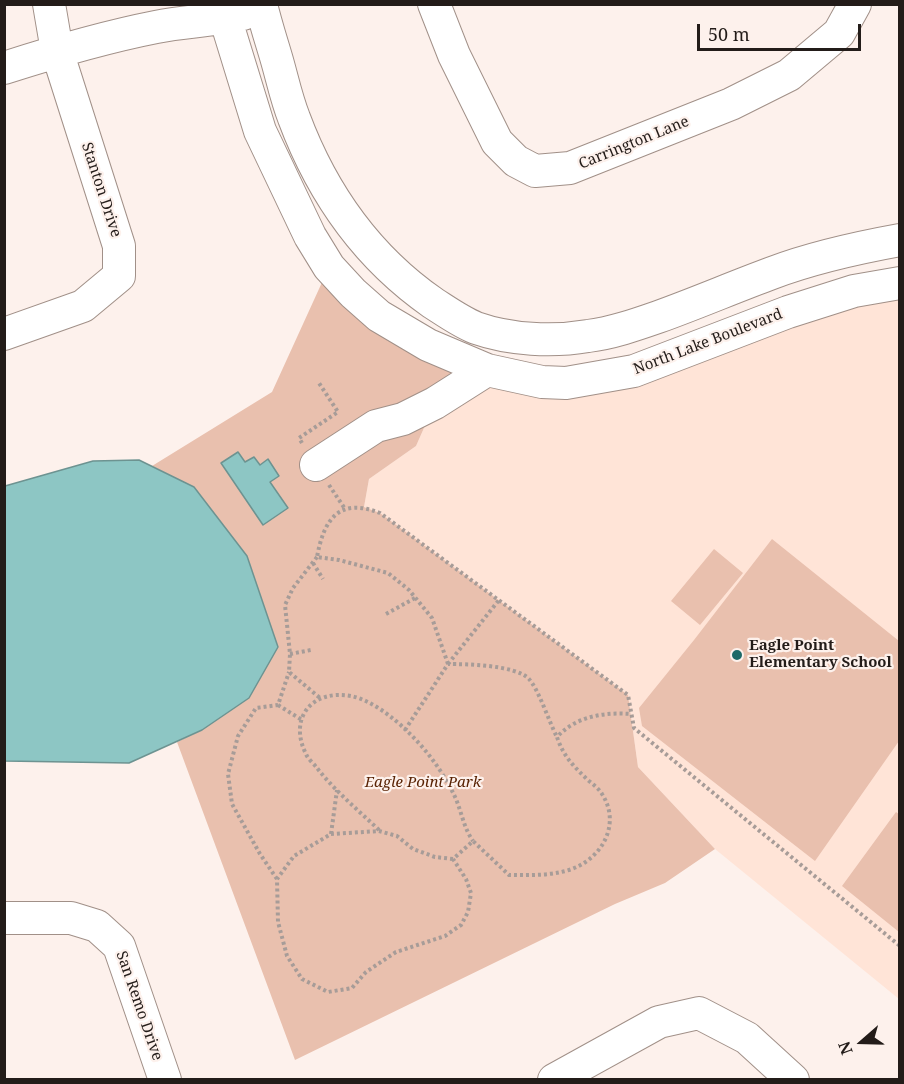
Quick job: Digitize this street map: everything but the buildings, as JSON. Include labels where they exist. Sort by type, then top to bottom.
[{"type":"street","name":"Stanton Drive","points":[[4,334],[83,306],[119,276],[119,246],[57,51],[49,4]]},
{"type":"street","name":"Carrington Lane","points":[[435,4],[454,55],[497,142],[516,161],[536,171],[570,168],[731,104],[789,75],[839,33],[855,4]]},
{"type":"street","points":[[4,68],[57,51],[222,11],[268,6],[293,117],[328,191],[352,227],[379,259],[414,290],[451,315],[474,327],[508,335],[566,338],[622,329],[794,266],[847,250],[900,240]]},
{"type":"street","name":"North Lake Boulevard","points":[[222,11],[260,131],[310,236],[329,267],[352,293],[379,316],[428,345],[487,370],[542,382],[566,383],[633,371],[808,306],[854,291],[900,283]]},
{"type":"street","points":[[794,266],[808,306]]},
{"type":"street","points":[[566,338],[566,383]]},
{"type":"street","points":[[316,465],[376,426],[403,419],[425,408],[487,370]]},
{"type":"street","name":"San Remo Drive","points":[[4,918],[71,918],[97,926],[119,946],[165,1080]]},
{"type":"street","points":[[554,1080],[659,1022],[699,1013],[747,1038],[794,1080]]},
{"type":"path","points":[[278,705],[289,672],[290,654],[285,605],[293,588],[317,557],[321,535],[331,519],[345,509],[354,506],[364,507],[380,513],[628,695],[634,728],[900,946]]},
{"type":"path","points":[[317,557],[339,560],[388,573],[409,590],[432,618],[448,664]]},
{"type":"path","points":[[312,563],[323,579]]},
{"type":"path","points":[[386,614],[415,598]]},
{"type":"path","points":[[405,730],[448,664],[499,600]]},
{"type":"path","points":[[290,654],[311,650]]},
{"type":"path","points":[[379,831],[306,754],[300,733],[302,714],[316,699],[336,695],[352,696],[375,706],[405,730],[441,771],[456,800],[467,832],[509,875],[545,875],[570,870],[589,860],[610,831],[610,811],[602,792],[577,770],[562,752],[538,693],[528,677],[509,670],[491,667],[448,664]]},
{"type":"path","points":[[289,672],[320,698]]},
{"type":"path","points":[[302,720],[278,705],[256,708],[238,736],[228,774],[232,804],[277,879],[278,922],[287,956],[302,979],[328,992],[352,988],[366,972],[396,952],[445,936],[461,925],[468,912],[471,893],[466,879],[453,859]]},
{"type":"path","points":[[557,737],[563,731],[594,714],[632,714]]},
{"type":"path","points":[[331,834],[338,790]]},
{"type":"path","points":[[277,879],[294,856],[331,834],[379,831],[397,836],[413,849],[435,857],[453,859],[474,841]]},
{"type":"shaded area","name":"Eagle Point Elementary School","points":[[899,283],[899,999],[715,849],[638,767],[628,695],[380,513],[364,507],[369,479],[416,446],[435,403],[487,370],[542,382]]},
{"type":"green space","name":"Eagle Point Park","points":[[329,267],[487,370],[435,403],[416,446],[369,479],[364,507],[380,513],[628,695],[638,767],[715,849],[665,883],[615,904],[295,1060],[177,742],[202,730],[278,647],[247,556],[194,487],[152,466],[272,392]]},
{"type":"green space","points":[[772,539],[899,641],[899,741],[815,861],[642,726],[639,708]]},
{"type":"green space","points":[[714,549],[743,573],[700,625],[671,601]]},
{"type":"green space","points":[[896,812],[900,815],[899,932],[842,886]]},
{"type":"water","points":[[238,452],[245,462],[254,457],[260,465],[268,459],[279,476],[270,482],[288,508],[263,525],[221,463]]},
{"type":"water","points":[[139,460],[194,487],[247,556],[278,647],[249,698],[202,730],[129,763],[5,761],[5,486],[93,461]]},
{"type":"place","name":"Eagle Point Elementary School","points":[[737,655]]}]
